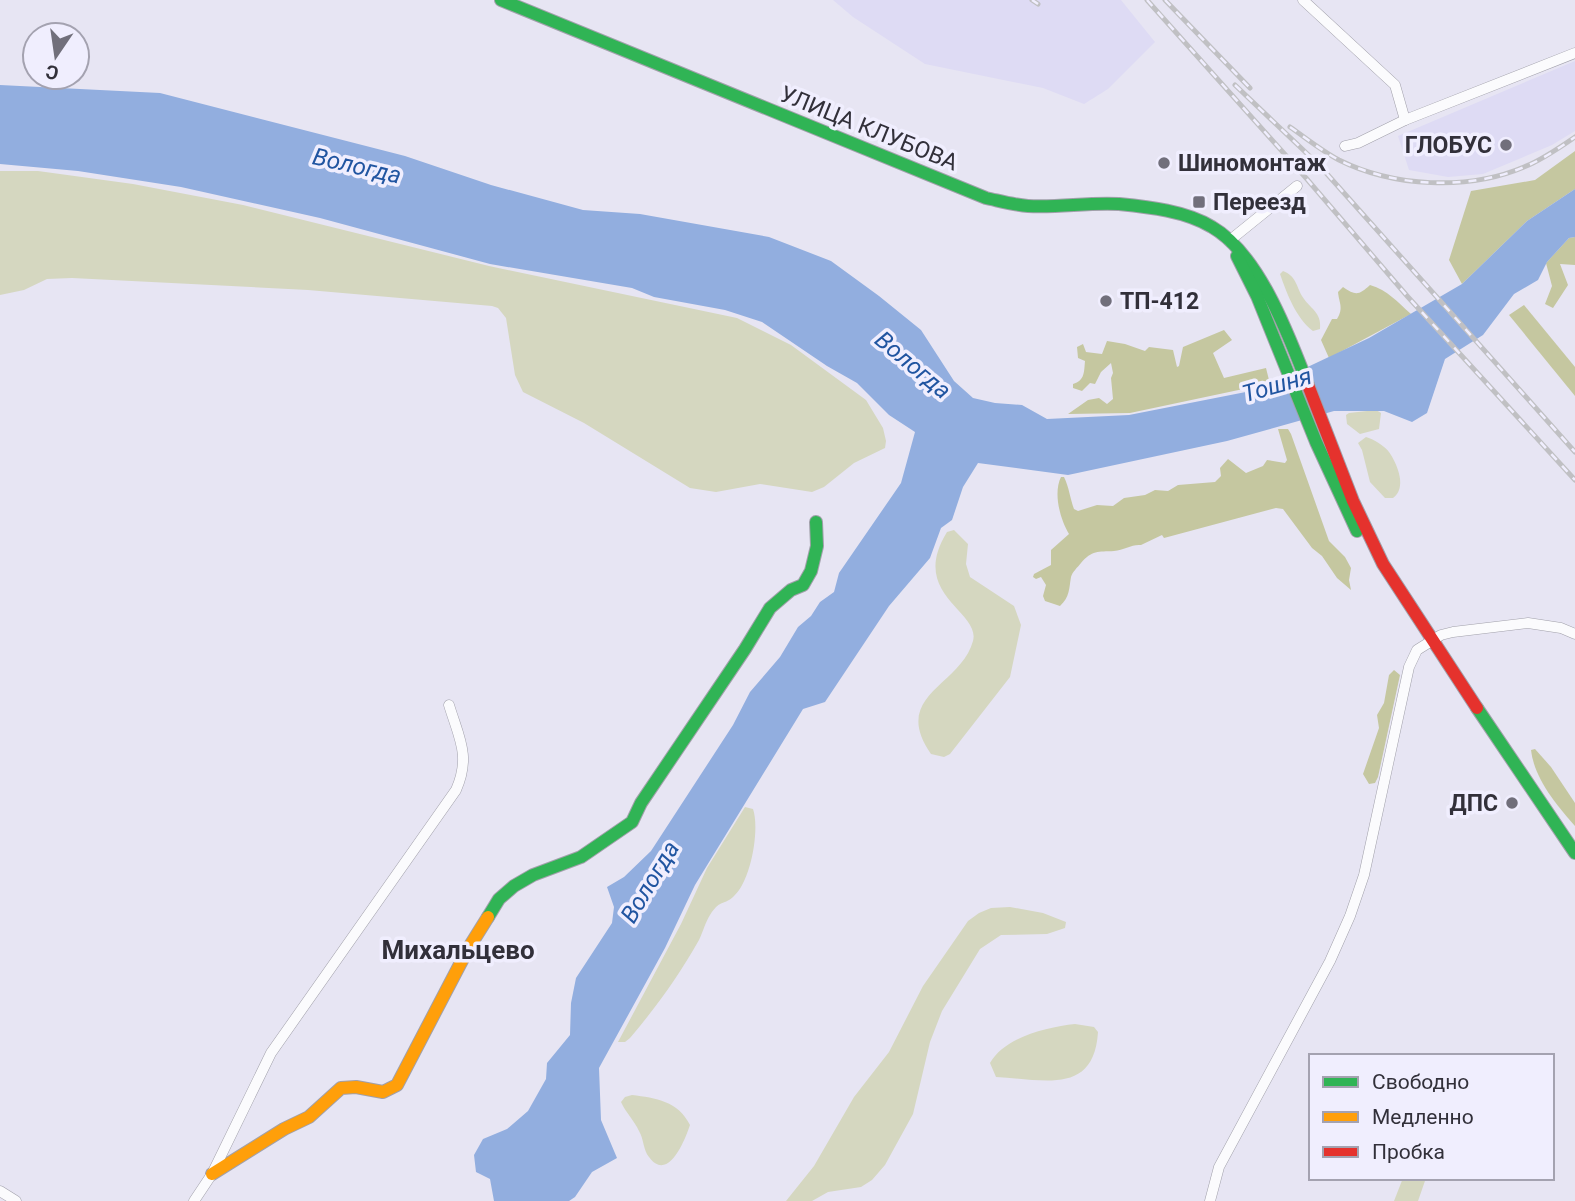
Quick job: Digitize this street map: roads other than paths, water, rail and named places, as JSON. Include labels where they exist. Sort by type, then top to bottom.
[{"type":"main road","name":"УЛИЦА КЛУБОВА","points":[[502,0],[986,198],[1027,206],[1110,204],[1164,210],[1204,222],[1229,241]]},
{"type":"main road","points":[[1229,241],[1247,258],[1257,274],[1296,355],[1323,440],[1373,564],[1405,613],[1431,640],[1575,853]]},
{"type":"main road","points":[[1229,241],[1254,287],[1283,360],[1323,440]]},
{"type":"main road","points":[[212,1174],[226,1168],[281,1130],[306,1119],[336,1090],[351,1087],[383,1094],[397,1085],[456,971],[499,899],[533,875],[580,857],[632,822],[641,803],[770,608],[791,590],[803,585],[811,571],[817,547],[816,522]]},
{"type":"street","points":[[1303,0],[1395,85],[1405,120]]},
{"type":"street","points":[[1345,146],[1575,53]]},
{"type":"street","points":[[1229,241],[1297,186]]},
{"type":"street","points":[[1210,1201],[1219,1167],[1330,961],[1350,916],[1364,875],[1409,667],[1416,650],[1431,640],[1454,632],[1528,623],[1553,626],[1575,634]]},
{"type":"street","points":[[194,1201],[212,1174],[271,1053],[456,790],[464,771],[464,753],[449,705]]},
{"type":"street","points":[[0,1191],[16,1201]]},
{"type":"water","points":[[0,85],[21,86],[21,91],[91,90],[160,93],[405,156],[491,185],[583,210],[640,214],[769,237],[831,261],[879,296],[921,330],[954,381],[973,398],[1022,405],[1047,419],[1129,415],[1261,389],[1369,338],[1462,284],[1527,221],[1575,189],[1575,237],[1569,238],[1547,262],[1538,280],[1514,294],[1483,335],[1445,359],[1427,413],[1412,422],[1384,411],[1334,411],[1227,441],[1068,475],[978,463],[963,487],[952,520],[941,528],[930,558],[889,606],[825,702],[803,709],[695,885],[665,948],[599,1068],[601,1120],[617,1158],[592,1172],[575,1197],[569,1201],[494,1201],[490,1179],[476,1172],[474,1155],[483,1139],[507,1129],[528,1111],[546,1079],[547,1063],[570,1035],[571,1003],[576,978],[612,923],[614,907],[607,887],[624,877],[651,851],[733,725],[750,692],[780,657],[798,627],[811,616],[820,602],[834,592],[839,573],[901,483],[915,432],[889,415],[857,383],[762,322],[725,310],[654,297],[632,288],[490,264],[320,218],[181,187],[78,171],[0,164]]},
{"type":"railway","points":[[1032,0],[1038,4]]},
{"type":"railway","points":[[1147,0],[1408,297],[1575,480]]},
{"type":"railway","points":[[1165,0],[1250,88]]},
{"type":"railway","points":[[1235,85],[1319,165],[1575,452]]},
{"type":"railway","points":[[1290,127],[1339,160],[1360,169],[1383,176],[1431,183],[1479,180],[1502,175],[1537,161],[1575,137]]},
{"type":"place","name":"ГЛОБУС","points":[[1506,145]]},
{"type":"place","name":"Шиномонтаж","points":[[1164,163]]},
{"type":"place","name":"Переезд","points":[[1199,202]]},
{"type":"place","name":"ТП-412","points":[[1106,301]]},
{"type":"place","name":"ДПС","points":[[1512,803]]},
{"type":"district","name":"Михальцево","points":[[458,950]]},
{"type":"water label","name":"Вологда","points":[[357,166]]},
{"type":"water label","name":"Вологда","points":[[913,365]]},
{"type":"water label","name":"Тошня","points":[[1277,385]]},
{"type":"water label","name":"Вологда","points":[[650,882]]}]
